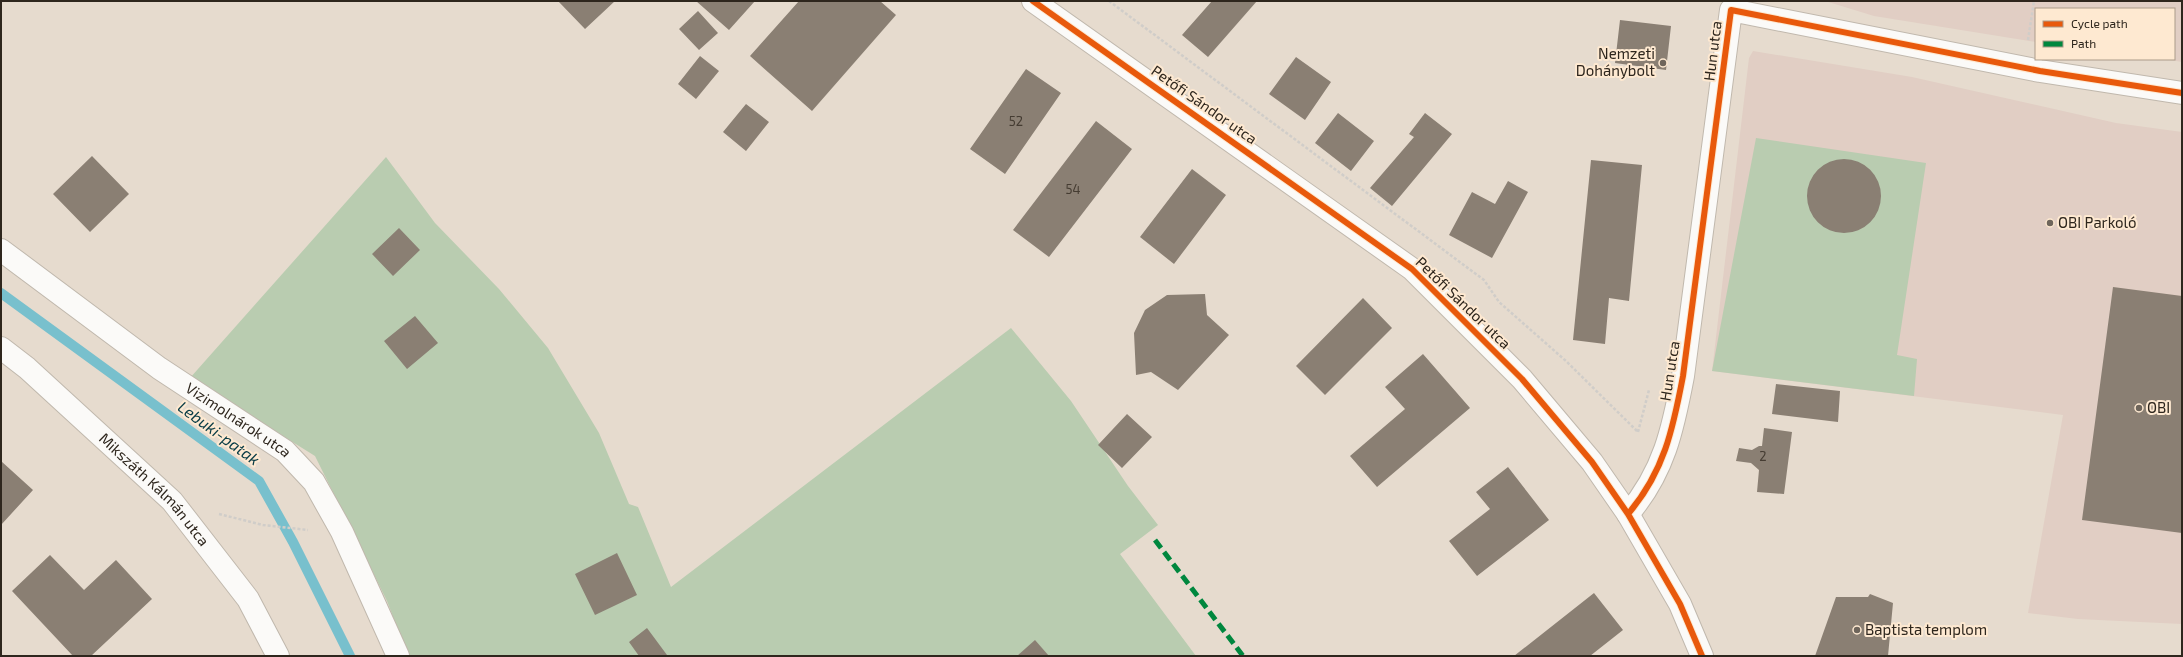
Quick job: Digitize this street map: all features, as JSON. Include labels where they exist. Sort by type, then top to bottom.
[{"type":"street","name":"Petőfi Sándor utca","points":[[1034,1],[1412,269],[1522,379],[1592,462],[1628,514],[1680,604],[1702,656]]},
{"type":"street","name":"Hun utca","points":[[1628,514],[1640,500],[1656,474],[1668,446],[1684,376],[1731,10],[2040,71],[2182,93]]},
{"type":"street","name":"Vizimolnárok utca","points":[[1,250],[159,368],[285,451],[314,482],[342,532],[398,656]]},
{"type":"street","name":"Mikszáth Kálmán utca","points":[[1,348],[27,368],[172,501],[248,599],[278,656]]},
{"type":"path","points":[[1109,1],[1484,280],[1499,302],[1566,361],[1638,432]]},
{"type":"path","points":[[263,525],[304,530]]},
{"type":"shaded area","points":[[1825,1],[2182,1],[2182,62],[2170,60],[2175,60],[2175,8],[2035,8],[2035,42],[1874,16]]},
{"type":"shaded area","points":[[1753,51],[1912,77],[2116,123],[2182,132],[2182,624],[2078,619],[2028,613],[2063,415],[1712,371],[1749,58]]},
{"type":"green space","points":[[1756,138],[1926,163],[1897,355],[1917,359],[1914,396],[1712,371]]},
{"type":"green space","points":[[386,157],[435,223],[499,289],[548,348],[599,433],[629,504],[638,507],[671,587],[1011,328],[1071,401],[1128,486],[1158,525],[1120,554],[1196,656],[408,656],[387,601],[315,456],[190,378]]},
{"type":"building","points":[[558,1],[615,1],[585,29]]},
{"type":"building","points":[[696,1],[755,1],[729,30]]},
{"type":"building","points":[[799,1],[880,1],[896,15],[812,111],[750,56]]},
{"type":"building","points":[[1212,1],[1257,1],[1208,57],[1182,35]]},
{"type":"building","points":[[698,11],[718,33],[699,50],[679,29]]},
{"type":"building","points":[[1620,20],[1671,26],[1666,70],[1615,63]]},
{"type":"building","points":[[700,56],[719,71],[696,99],[678,84]]},
{"type":"building","points":[[1296,57],[1331,82],[1305,120],[1269,94]]},
{"type":"building","points":[[1026,69],[1061,93],[1005,174],[970,149]]},
{"type":"building","points":[[746,104],[769,122],[746,151],[723,132]]},
{"type":"building","points":[[1338,113],[1374,141],[1351,171],[1315,143]]},
{"type":"building","points":[[1425,113],[1452,134],[1392,206],[1370,188],[1414,137],[1409,134]]},
{"type":"building","points":[[1096,121],[1132,149],[1049,257],[1013,230]]},
{"type":"building","points":[[92,156],[129,194],[90,232],[53,194]]},
{"type":"building","points":[[1844,159],[1865,165],[1875,175],[1881,196],[1875,217],[1865,227],[1844,233],[1823,227],[1813,217],[1807,196],[1813,175],[1823,165]]},
{"type":"building","points":[[1591,160],[1642,165],[1629,301],[1609,298],[1605,344],[1573,340]]},
{"type":"building","points":[[1192,169],[1226,195],[1174,264],[1140,237]]},
{"type":"building","points":[[1508,181],[1528,192],[1492,258],[1449,235],[1472,192],[1495,204]]},
{"type":"building","points":[[399,228],[420,250],[393,276],[372,254]]},
{"type":"building","name":"OBI","points":[[2113,287],[2182,296],[2182,533],[2082,520]]},
{"type":"building","points":[[1205,294],[1207,315],[1229,335],[1178,390],[1151,372],[1136,375],[1134,333],[1145,310],[1167,295]]},
{"type":"building","points":[[1363,298],[1392,328],[1325,395],[1296,366]]},
{"type":"building","points":[[415,316],[438,343],[407,369],[384,341]]},
{"type":"building","points":[[1423,354],[1470,408],[1377,487],[1350,456],[1405,409],[1385,387]]},
{"type":"building","points":[[1776,384],[1840,391],[1838,422],[1772,414]]},
{"type":"building","points":[[1127,414],[1152,437],[1122,468],[1098,445]]},
{"type":"building","points":[[1764,428],[1792,432],[1784,494],[1757,492],[1759,470],[1751,463],[1736,461],[1739,448],[1752,450],[1762,446]]},
{"type":"building","points":[[1,461],[33,490],[1,525]]},
{"type":"building","points":[[1508,467],[1549,520],[1477,576],[1449,541],[1490,509],[1476,492]]},
{"type":"building","points":[[617,553],[637,595],[595,615],[575,574]]},
{"type":"building","points":[[50,555],[84,590],[116,560],[152,599],[91,656],[73,656],[12,591]]},
{"type":"building","points":[[1594,593],[1623,630],[1590,656],[1514,656]]},
{"type":"building","name":"Baptista templom","points":[[1870,594],[1893,603],[1888,656],[1815,656],[1836,597],[1868,597]]},
{"type":"building","points":[[647,628],[667,655],[639,656],[629,642]]},
{"type":"building","points":[[1035,640],[1049,656],[1017,656]]},
{"type":"waterway","name":"Lebuki-patak","points":[[1,293],[259,481],[293,542],[350,656]]},
{"type":"marked path","points":[[1155,540],[1243,656]]},
{"type":"cycle path","points":[[1033,1],[1412,269],[1522,379],[1592,462],[1628,514],[1680,604],[1702,656]]},
{"type":"cycle path","points":[[1628,514],[1640,498],[1659,466],[1671,432],[1683,376],[1731,10],[2040,71],[2182,93]]},
{"type":"place","name":"Nemzeti Dohánybolt","points":[[1663,63]]},
{"type":"place","name":"OBI Parkoló","points":[[2050,223]]},
{"type":"place","name":"OBI","points":[[2139,408]]},
{"type":"place","name":"Baptista templom","points":[[1857,630]]}]
